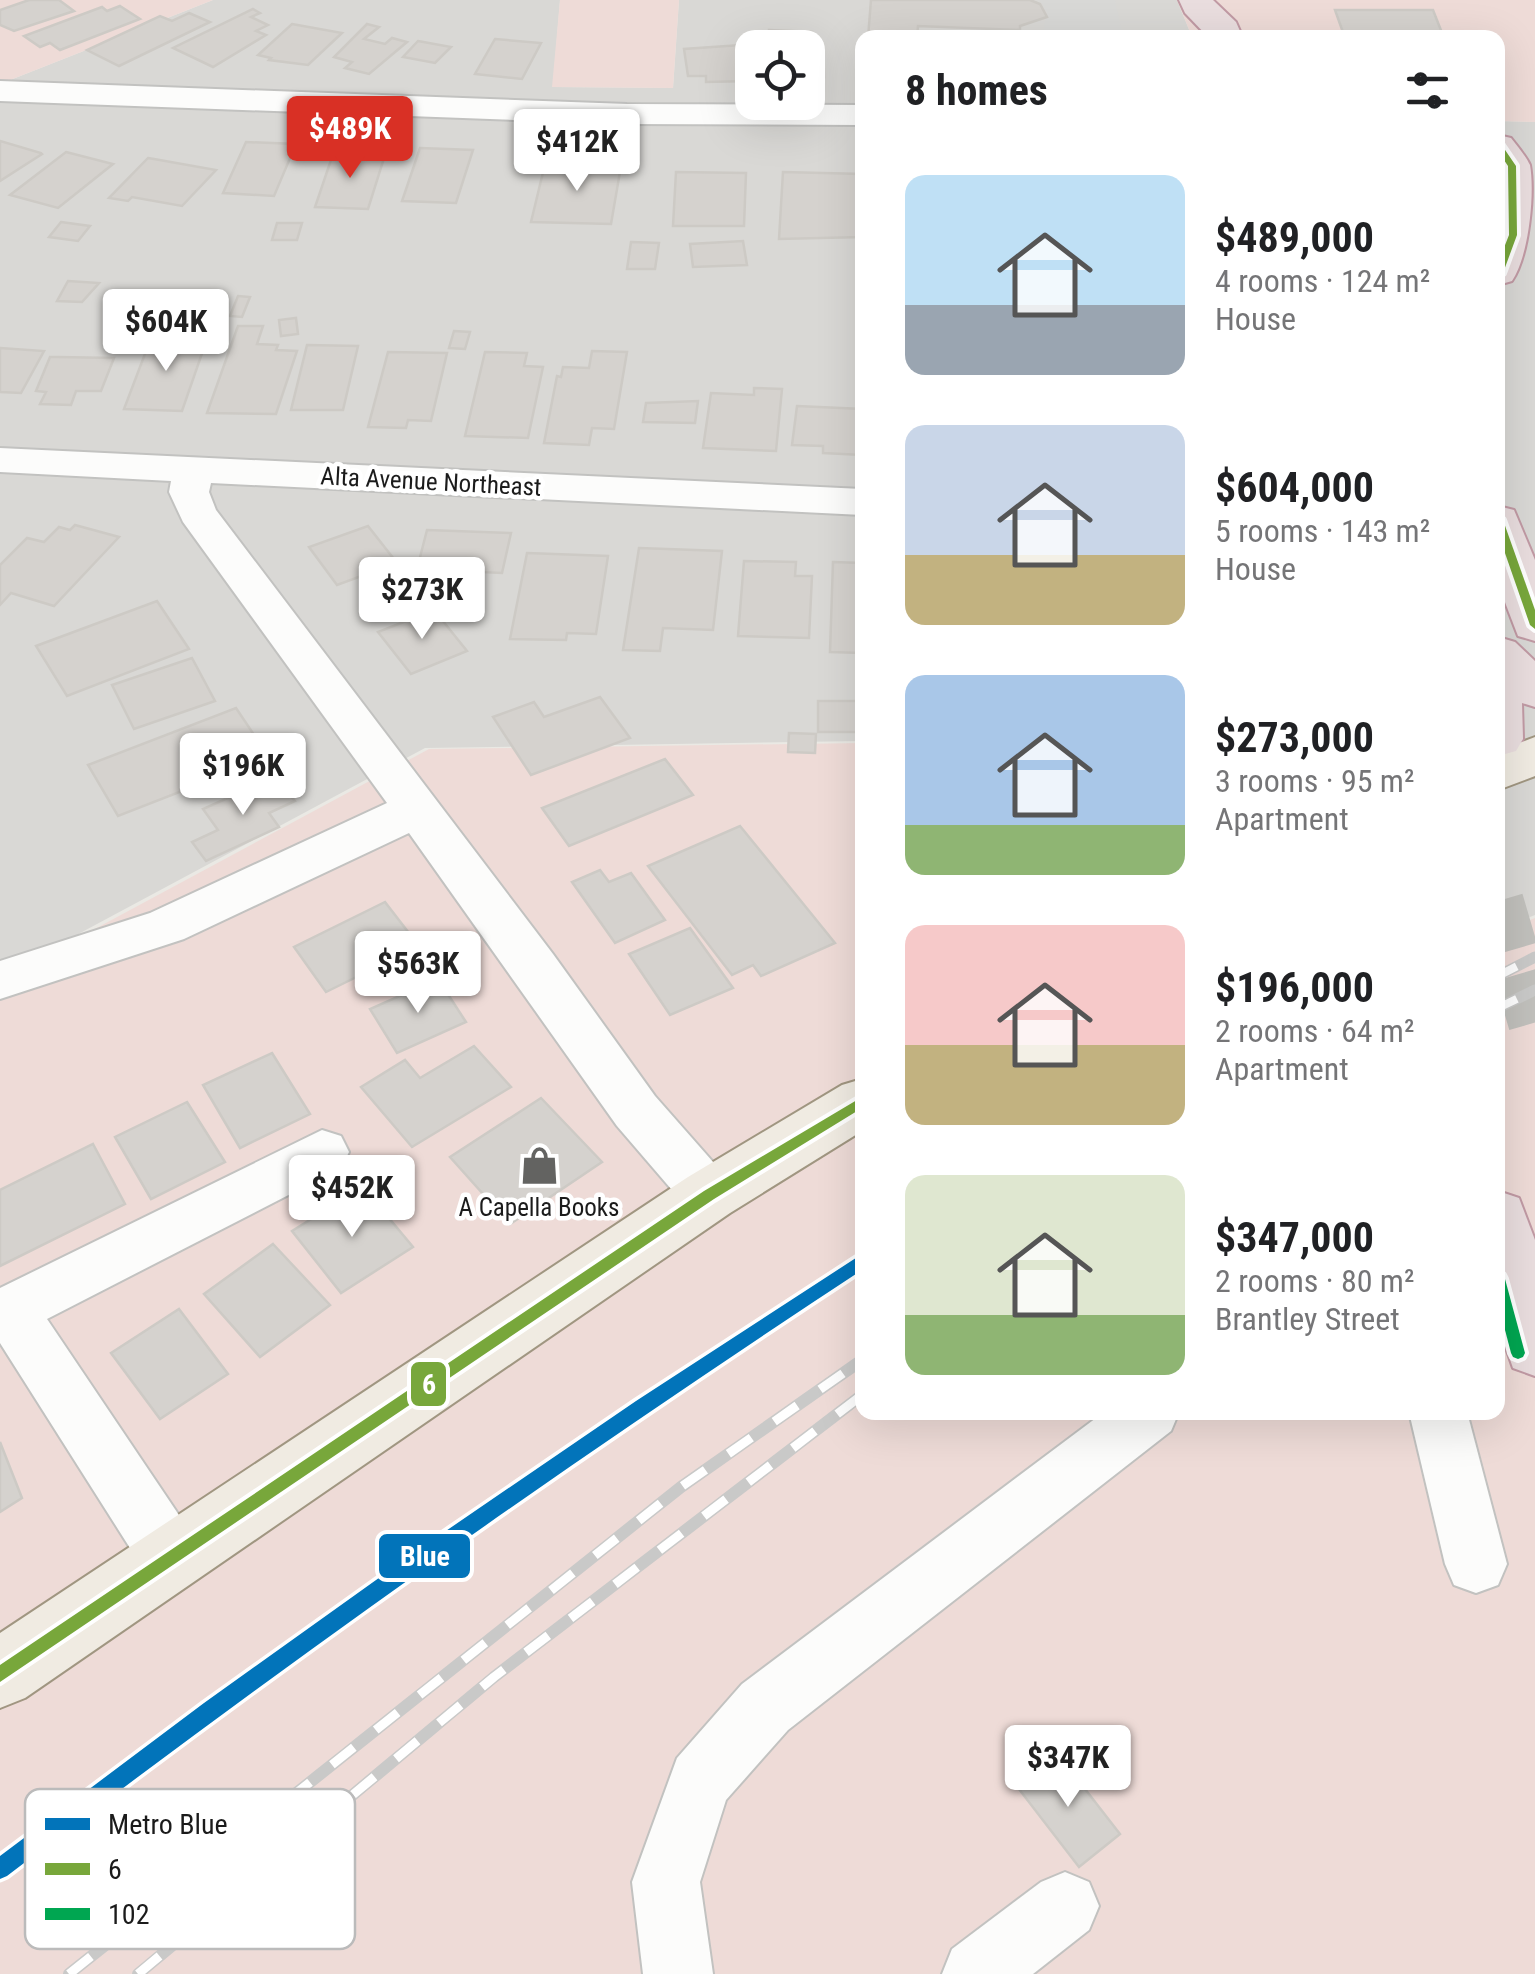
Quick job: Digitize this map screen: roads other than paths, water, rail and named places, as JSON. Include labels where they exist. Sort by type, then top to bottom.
[{"type":"highway","points":[[1178,30],[1196,3],[1224,30]]},
{"type":"highway","points":[[1505,156],[1512,166],[1513,235],[1505,255]]},
{"type":"highway","points":[[1505,540],[1534,621]]},
{"type":"highway","points":[[1505,660],[1535,690]]},
{"type":"highway","points":[[1505,1241],[1535,1348]]},
{"type":"main road","points":[[1505,769],[1535,755]]},
{"type":"main road","points":[[0,1674],[709,1195],[855,1106]]},
{"type":"street","points":[[0,91],[627,114],[735,113]]},
{"type":"street","points":[[825,108],[855,104]]},
{"type":"street","points":[[825,113],[855,115]]},
{"type":"street","name":"Alta Avenue Northeast","points":[[0,460],[855,502]]},
{"type":"street","points":[[193,470],[189,492],[197,513],[636,1112],[709,1195]]},
{"type":"street","points":[[0,980],[166,926],[417,809]]},
{"type":"street","points":[[171,1558],[5,1314],[322,1152]]},
{"type":"street","points":[[678,1974],[666,1882],[700,1781],[766,1707],[1140,1420]]},
{"type":"street","points":[[1440,1420],[1476,1564]]},
{"type":"street","points":[[977,1974],[1065,1906]]},
{"type":"tunnel","points":[[1505,925],[1535,1027]]},
{"type":"railway","points":[[1505,972],[1535,957]]},
{"type":"railway","points":[[1505,1005],[1535,990]]},
{"type":"railway","points":[[301,1789],[681,1487],[855,1365]]},
{"type":"railway","points":[[355,1793],[494,1677],[855,1400]]},
{"type":"railway","points":[[69,1974],[100,1949]]},
{"type":"railway","points":[[138,1974],[168,1949]]},
{"type":"metro line","name":"Blue","points":[[105,1789],[425,1556],[855,1266]]},
{"type":"metro line","name":"Blue","points":[[0,1869],[25,1850]]},
{"type":"place","name":"A Capella Books","points":[[539,1166]]}]
